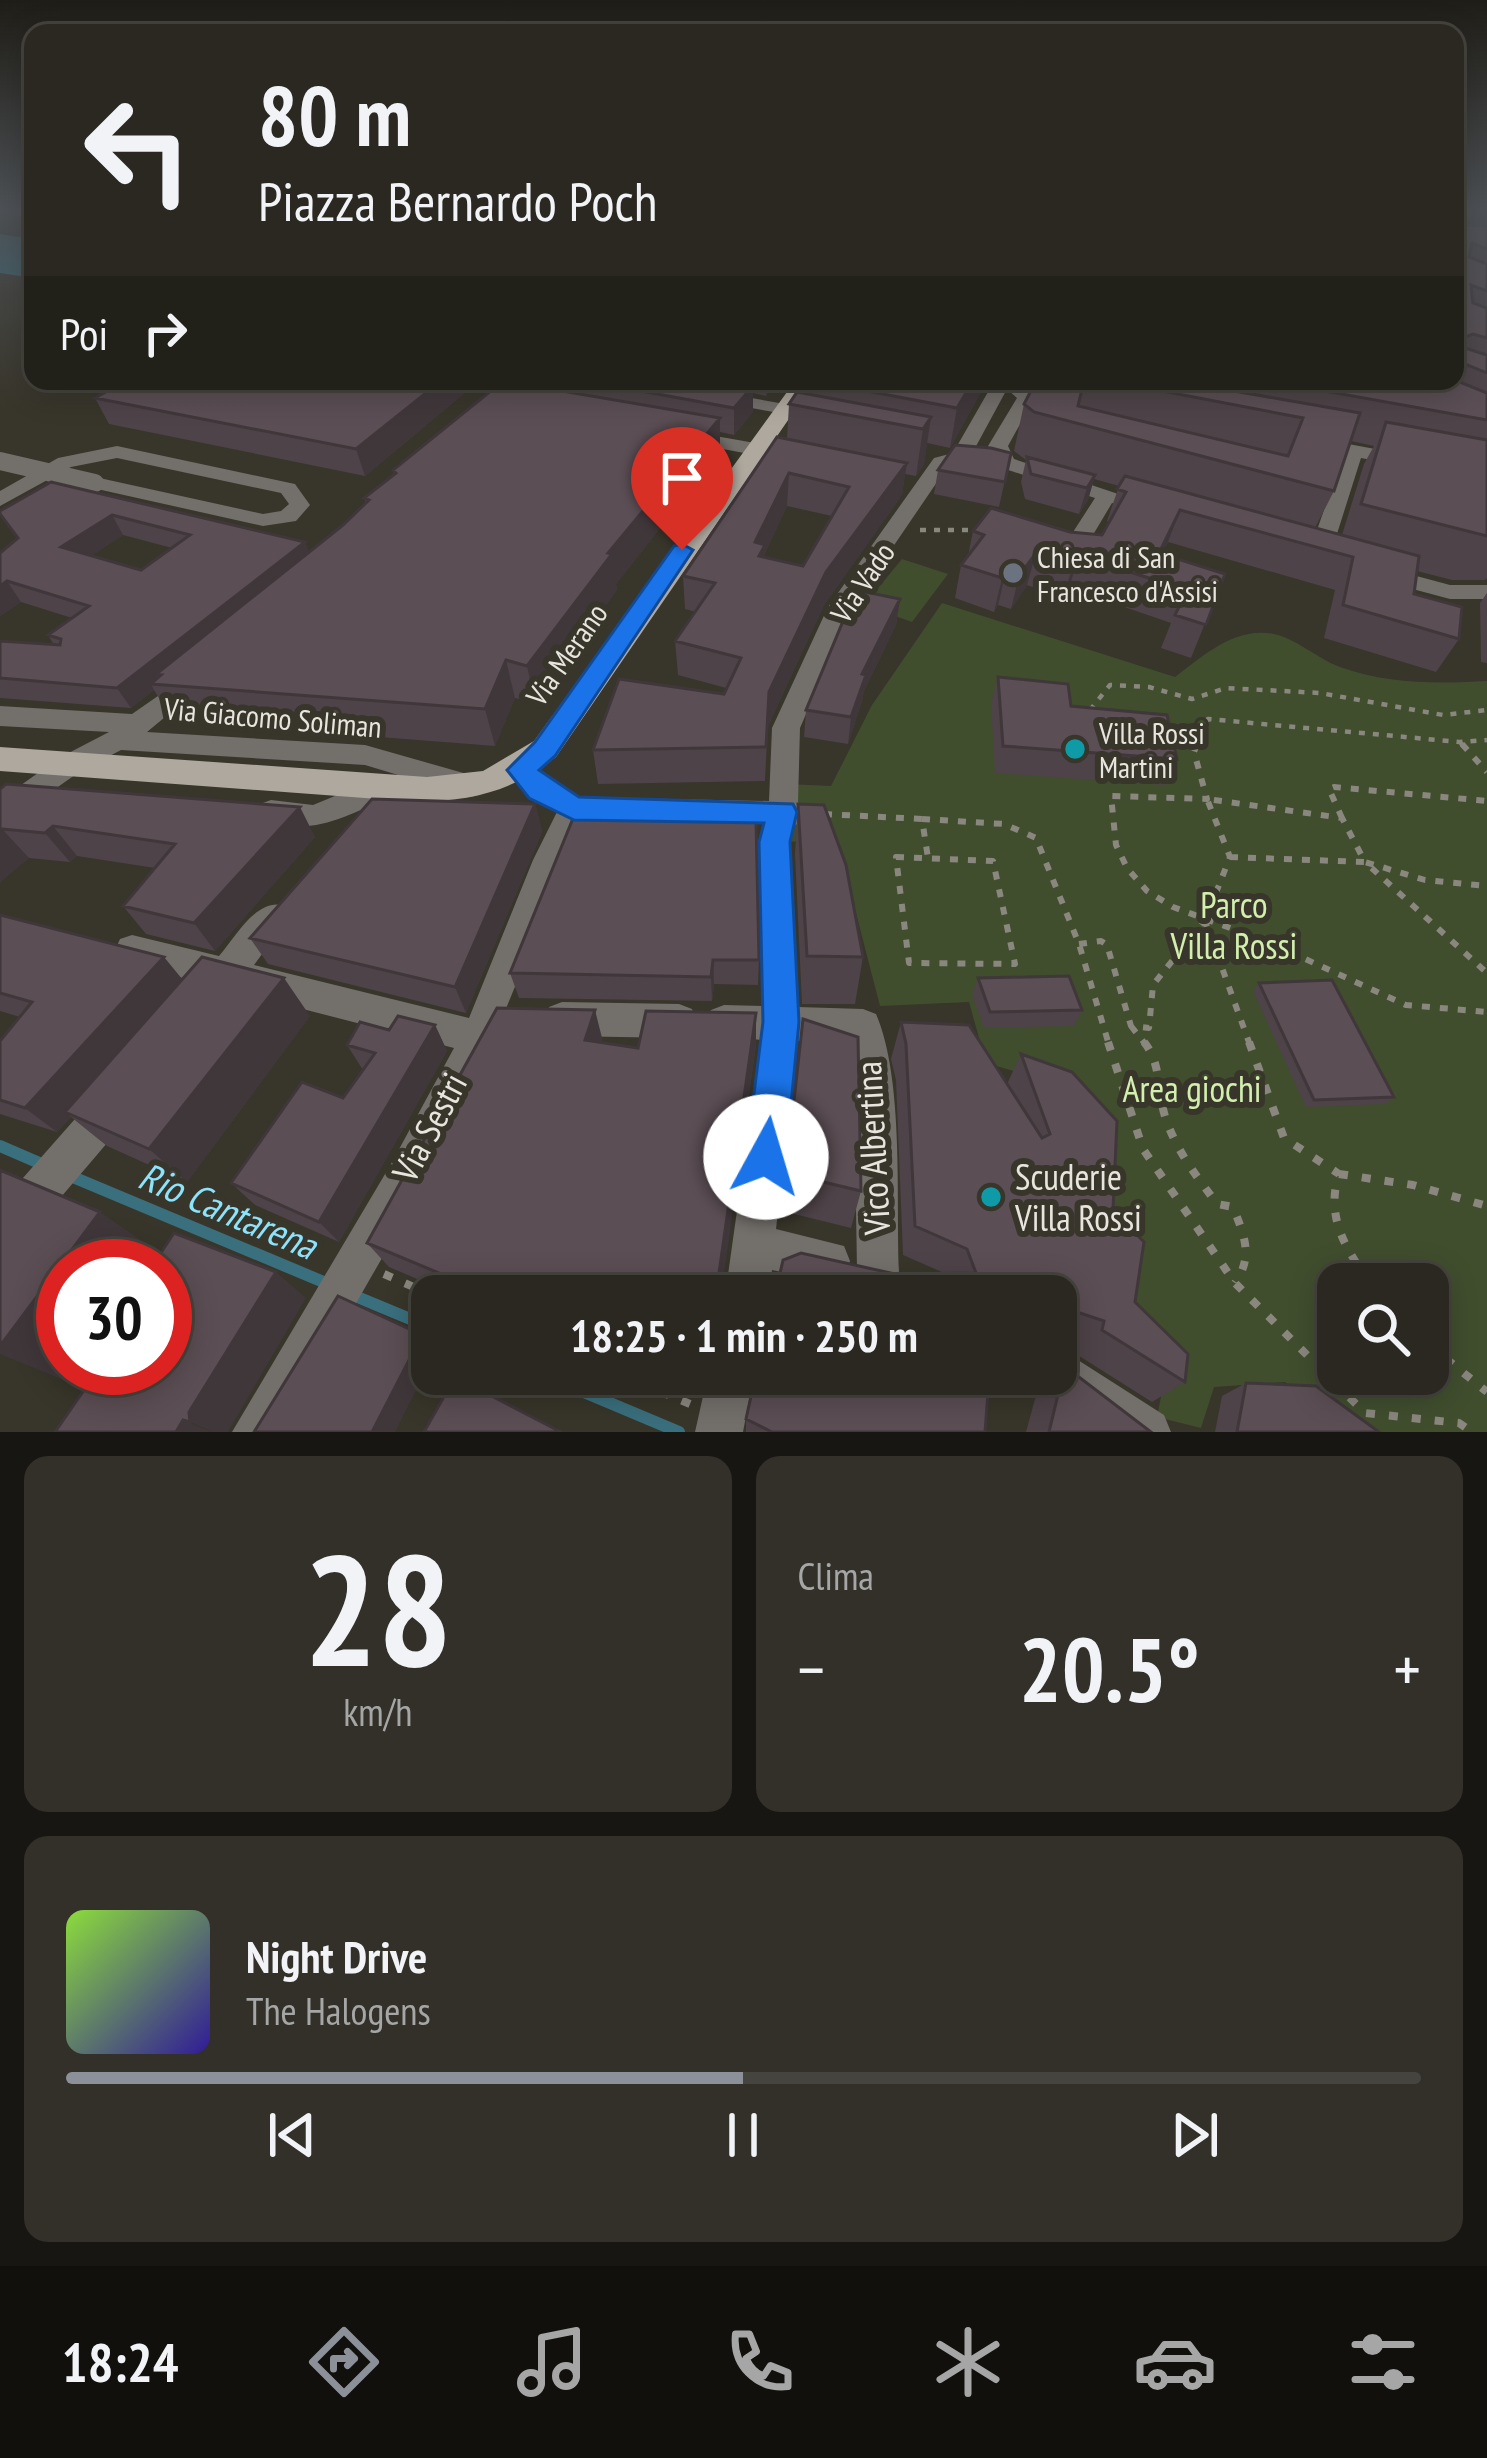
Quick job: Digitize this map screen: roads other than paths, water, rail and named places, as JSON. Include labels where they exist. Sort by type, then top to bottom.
[{"type":"main road","name":"Via Merano","points":[[499,779],[545,749],[585,687],[761,454],[800,390]]},
{"type":"main road","name":"Via Giacomo Soliman","points":[[0,759],[381,788],[499,779]]},
{"type":"street","name":"Via Vado","points":[[750,1275],[781,1022],[786,728],[840,607],[893,536],[911,485],[941,462],[961,457],[1005,390]]},
{"type":"street","points":[[1015,390],[1026,398],[998,446],[1001,457],[1024,471],[1171,514]]},
{"type":"street","points":[[1031,390],[1049,394]]},
{"type":"street","points":[[700,393],[785,420]]},
{"type":"street","points":[[656,431],[761,454]]},
{"type":"street","points":[[1287,438],[1420,464]]},
{"type":"street","points":[[1354,451],[1329,559],[1450,592],[1487,592]]},
{"type":"street","points":[[0,461],[95,483],[262,520],[288,516],[300,505],[288,488],[117,452],[65,462],[0,500]]},
{"type":"street","points":[[929,455],[951,459]]},
{"type":"street","points":[[0,527],[59,490],[279,538]]},
{"type":"street","points":[[992,531],[1070,555],[1107,495]]},
{"type":"street","points":[[0,816],[128,732],[202,673]]},
{"type":"street","points":[[585,687],[622,686]]},
{"type":"street","name":"Via Giacomo Soliman","points":[[0,716],[364,755],[499,779]]},
{"type":"street","points":[[74,766],[81,793],[169,802]]},
{"type":"street","points":[[499,779],[539,790],[574,808],[784,822]]},
{"type":"street","points":[[328,852],[381,788]]},
{"type":"street","name":"Via Giacomo Soliman","points":[[234,808],[316,817],[381,788]]},
{"type":"street","name":"Via Sestri","points":[[256,1432],[483,1028],[555,842],[574,808]]},
{"type":"street","points":[[195,1009],[299,886]]},
{"type":"street","points":[[90,940],[325,1002],[483,1028],[781,1022]]},
{"type":"street","name":"Vico Albertina","points":[[756,1246],[897,1279],[867,1043],[781,1022]]},
{"type":"street","points":[[10,1225],[134,1081]]},
{"type":"street","points":[[1077,1384],[1147,1432]]},
{"type":"waterway","name":"Rio Cantarena","points":[[0,1146],[44,1165]]},
{"type":"waterway","name":"Rio Cantarena","points":[[68,1175],[326,1283]]},
{"type":"waterway","name":"Rio Cantarena","points":[[350,1294],[411,1319]]},
{"type":"waterway","name":"Rio Cantarena","points":[[591,1395],[679,1432]]},
{"type":"place","name":"Chiesa di San Francesco d'Assisi","points":[[1013,573]]},
{"type":"place","name":"Villa Rossi Martini","points":[[1075,749]]},
{"type":"place","name":"Scuderie Villa Rossi","points":[[991,1197]]},
{"type":"park label","name":"Parco Villa Rossi","points":[[1234,924]]},
{"type":"park label","name":"Area giochi","points":[[1192,1088]]}]
